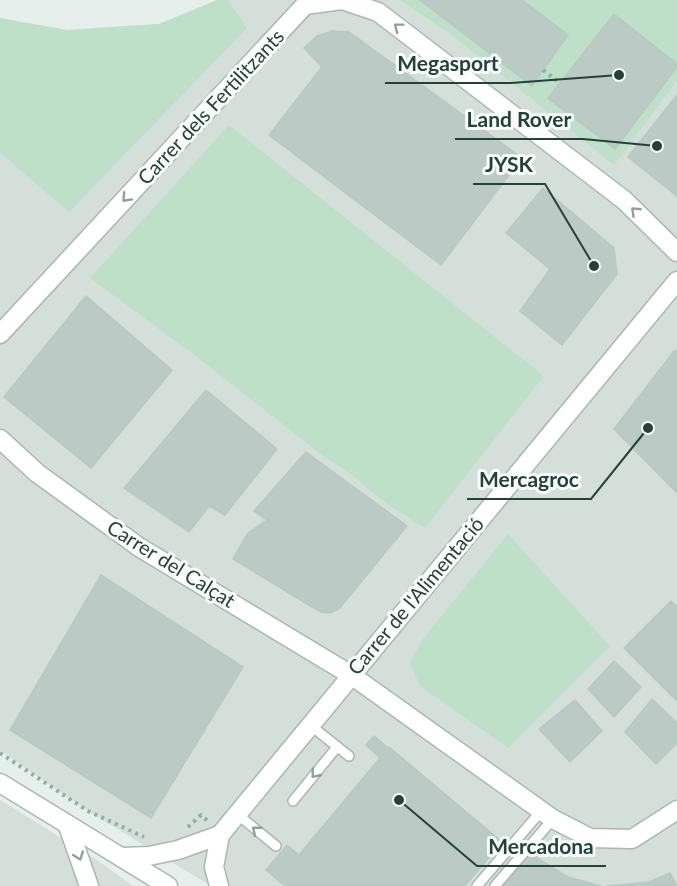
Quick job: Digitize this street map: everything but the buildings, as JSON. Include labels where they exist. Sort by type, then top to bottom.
[{"type":"street","name":"Carrer dels Fertilitzants","points":[[0,334],[305,5],[342,0],[378,12],[624,200],[677,252]]},
{"type":"street","name":"Carrer de l'Alimentació","points":[[221,834],[677,281]]},
{"type":"street","name":"Carrer del Calçat","points":[[0,439],[37,473],[139,547],[351,675],[547,815],[590,838],[632,839],[677,810]]},
{"type":"street","points":[[0,783],[168,886]]},
{"type":"street","points":[[68,826],[89,886]]},
{"type":"street","points":[[122,857],[149,856],[178,850],[221,834]]},
{"type":"street","points":[[219,886],[214,867],[221,834]]},
{"type":"lane","points":[[310,725],[348,756]]},
{"type":"lane","points":[[293,801],[337,747]]},
{"type":"lane","points":[[237,814],[276,846]]},
{"type":"lane","points":[[477,886],[547,815]]},
{"type":"lane","points":[[495,886],[547,815]]},
{"type":"path","points":[[543,70],[560,82]]},
{"type":"path","points":[[0,753],[88,811],[143,837],[154,837]]},
{"type":"path","points":[[187,828],[201,815],[221,834]]},
{"type":"shaded area","points":[[217,0],[677,0],[677,886],[211,886],[88,811],[0,750],[0,18],[67,30],[159,24]]},
{"type":"shaded area","points":[[0,800],[97,860],[133,886],[0,886]]},
{"type":"green space","points":[[217,0],[228,0],[247,28],[69,212],[0,153],[0,18],[67,30],[159,24]]},
{"type":"green space","points":[[400,0],[677,0],[677,81],[614,165],[453,36]]},
{"type":"green space","points":[[229,125],[544,376],[425,528],[387,504],[201,360],[90,278]]},
{"type":"green space","points":[[508,534],[610,646],[508,748],[420,686],[410,663],[422,640]]},
{"type":"place","name":"Megasport","points":[[619,75]]},
{"type":"place","name":"Land Rover","points":[[657,146]]},
{"type":"place","name":"JYSK","points":[[594,266]]},
{"type":"place","name":"Mercagroc","points":[[648,428]]},
{"type":"place","name":"Mercadona","points":[[399,800]]}]
